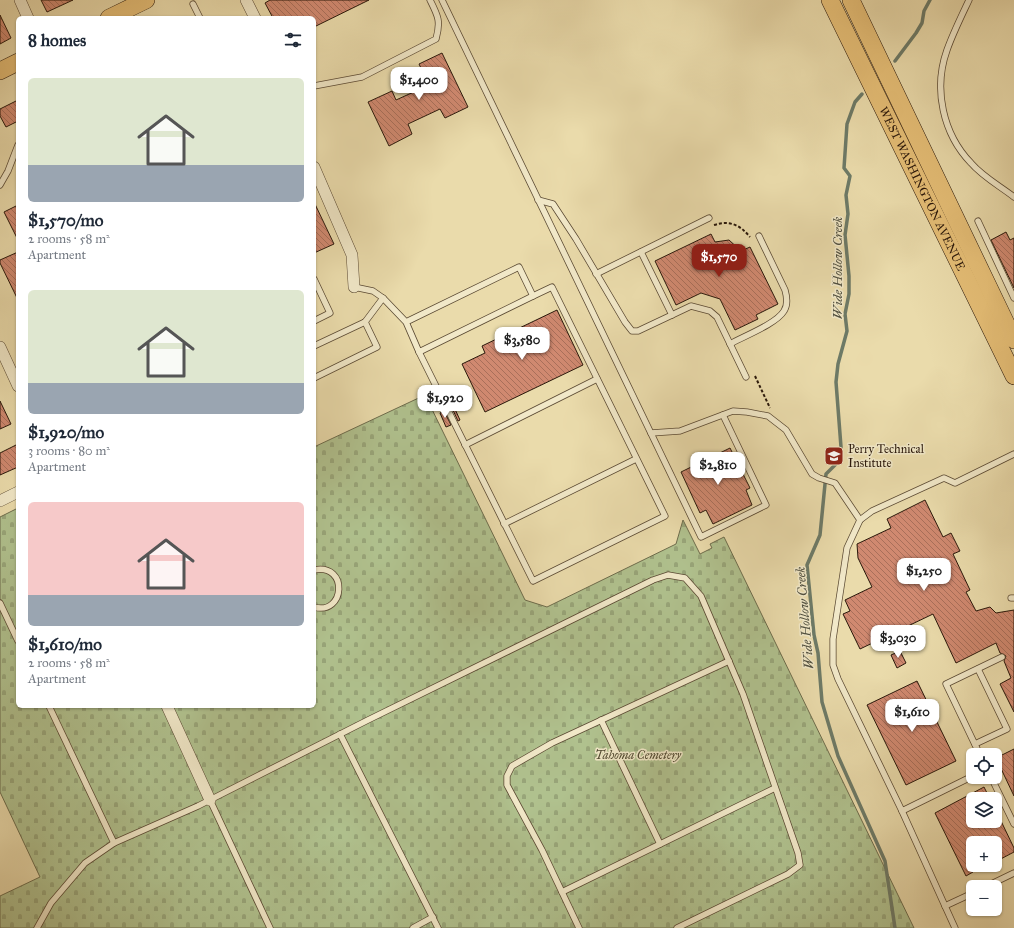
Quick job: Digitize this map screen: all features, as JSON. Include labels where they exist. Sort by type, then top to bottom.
[{"type":"main road","points":[[113,16],[146,0]]},
{"type":"main road","name":"WEST WASHINGTON AVENUE","points":[[830,0],[1014,376]]},
{"type":"main road","name":"WEST WASHINGTON AVENUE","points":[[851,0],[1014,340]]},
{"type":"main road","points":[[0,71],[16,63]]},
{"type":"street","points":[[20,0],[27,16]]},
{"type":"street","points":[[246,0],[254,16]]},
{"type":"street","points":[[316,172],[352,256],[354,287]]},
{"type":"street","points":[[0,347],[16,382]]},
{"type":"street","points":[[0,501],[16,493]]},
{"type":"street","points":[[168,708],[210,800]]},
{"type":"lane","points":[[316,86],[362,77],[436,39],[440,26],[436,12],[430,0]]},
{"type":"lane","points":[[442,0],[701,537],[766,505],[723,415]]},
{"type":"lane","points":[[969,0],[943,64],[941,90],[945,117],[955,142],[971,163],[980,173],[1014,197]]},
{"type":"lane","points":[[193,4],[199,16]]},
{"type":"lane","points":[[0,185],[8,171],[16,149]]},
{"type":"lane","points":[[538,200],[553,204],[632,331],[638,331],[691,306],[710,311],[717,318],[746,377]]},
{"type":"lane","points":[[596,274],[709,218]]},
{"type":"lane","points":[[978,221],[1014,298]]},
{"type":"lane","points":[[730,344],[778,318],[785,310],[787,298],[785,290],[759,236]]},
{"type":"lane","points":[[641,252],[672,315]]},
{"type":"lane","points":[[406,322],[519,267],[534,296]]},
{"type":"lane","points":[[316,283],[330,313],[316,319]]},
{"type":"lane","points":[[354,287],[373,290],[383,298],[406,322],[419,352],[533,581],[665,516],[552,287],[419,352]]},
{"type":"lane","points":[[316,345],[365,322],[383,298]]},
{"type":"lane","points":[[316,377],[377,347],[365,322]]},
{"type":"lane","points":[[465,445],[597,380]]},
{"type":"lane","points":[[651,433],[680,431],[733,412],[762,414],[773,419],[786,430],[805,465],[812,474],[819,478],[831,480],[838,487],[860,520]]},
{"type":"lane","points":[[955,928],[833,665],[833,639],[847,548],[860,520],[872,511],[944,478],[955,483],[1014,454]]},
{"type":"lane","points":[[504,524],[636,459]]},
{"type":"lane","points":[[316,570],[327,570],[333,573],[339,585],[339,592],[334,602],[323,608],[316,606]]},
{"type":"lane","points":[[37,928],[51,903],[85,863],[114,843],[210,800],[340,734],[653,580],[668,575],[686,578],[701,596],[743,694],[798,853],[800,865],[788,874],[677,928]]},
{"type":"lane","points":[[0,603],[16,637]]},
{"type":"lane","points":[[977,748],[946,684],[1002,657]]},
{"type":"lane","points":[[579,928],[542,850],[508,785],[507,776],[512,766],[552,743],[729,661]]},
{"type":"lane","points":[[975,744],[1007,730],[978,669]]},
{"type":"lane","points":[[50,708],[114,843]]},
{"type":"lane","points":[[601,720],[660,844]]},
{"type":"lane","points":[[340,734],[438,928]]},
{"type":"lane","points":[[902,811],[966,779]]},
{"type":"lane","points":[[994,784],[1014,824]]},
{"type":"lane","points":[[562,892],[775,788]]},
{"type":"lane","points":[[210,800],[270,928]]},
{"type":"lane","points":[[1000,880],[1014,873]]},
{"type":"lane","points":[[945,906],[966,896]]},
{"type":"lane","points":[[413,928],[433,917]]},
{"type":"path","points":[[709,218],[712,226],[726,222],[735,224],[752,240],[759,236]]},
{"type":"path","points":[[753,372],[770,408],[773,419]]},
{"type":"green space","name":"Tahoma Cemetery","points":[[425,395],[525,600],[547,607],[676,544],[683,520],[700,554],[712,548],[710,544],[724,537],[914,928],[0,928],[0,896],[40,877],[0,792],[0,517],[16,509],[16,708],[316,708],[316,446]]},
{"type":"building","points":[[41,0],[73,0],[47,12]]},
{"type":"building","points":[[270,0],[369,0],[316,26],[316,16],[272,16],[265,3]]},
{"type":"building","points":[[0,15],[11,38],[0,44]]},
{"type":"building","points":[[442,53],[468,107],[445,118],[440,109],[408,124],[412,134],[389,146],[368,102],[392,91],[396,100],[429,85],[419,64]]},
{"type":"building","points":[[16,101],[16,122],[6,127],[0,116],[0,109]]},
{"type":"building","points":[[16,206],[16,236],[4,212]]},
{"type":"building","points":[[316,206],[334,244],[316,252]]},
{"type":"building","points":[[1006,232],[1010,240],[1014,238],[1014,288],[991,240]]},
{"type":"building","points":[[711,234],[715,242],[729,240],[741,251],[750,247],[778,304],[756,315],[758,319],[735,330],[720,299],[701,293],[676,305],[655,261]]},
{"type":"building","points":[[16,253],[16,296],[0,263],[0,260]]},
{"type":"building","points":[[557,310],[583,365],[485,412],[462,364],[485,353],[482,346]]},
{"type":"building","points":[[0,401],[11,424],[0,429]]},
{"type":"building","points":[[454,407],[460,420],[458,421],[452,408]]},
{"type":"building","points":[[444,411],[451,425],[446,427],[440,413]]},
{"type":"building","points":[[16,445],[16,468],[0,475],[0,453]]},
{"type":"building","points":[[730,448],[750,488],[746,490],[752,505],[713,524],[706,510],[700,513],[681,472]]},
{"type":"building","points":[[925,500],[943,537],[951,533],[960,551],[953,554],[970,590],[966,592],[976,611],[990,607],[996,613],[1014,610],[1014,712],[1000,684],[1011,678],[1004,661],[1006,656],[1000,653],[996,643],[956,663],[933,614],[860,649],[843,614],[850,611],[845,600],[872,587],[858,558],[857,544],[891,528],[887,519]]},
{"type":"building","points":[[900,651],[906,663],[897,668],[891,655]]},
{"type":"building","points":[[917,681],[956,761],[906,785],[867,705]]},
{"type":"building","points":[[1014,749],[1014,796],[1002,771],[1002,755]]},
{"type":"building","points":[[984,787],[986,792],[975,792]]},
{"type":"building","points":[[966,797],[966,828],[1002,828],[1002,823],[1014,848],[1014,852],[1002,858],[1002,836],[966,836],[966,872],[973,872],[966,876],[935,813]]},
{"type":"waterway","name":"Wide Hollow Creek","points":[[895,61],[922,23],[924,11],[930,0]]},
{"type":"waterway","name":"Wide Hollow Creek","points":[[862,94],[855,102],[847,124],[844,168],[850,176],[846,195],[848,214],[845,235],[849,276],[849,294],[845,314],[847,331],[838,364],[836,382],[841,447],[836,464],[826,474],[820,535],[807,565],[814,635],[818,653],[822,702],[838,756],[885,861],[895,928]]},
{"type":"place","name":"Perry Technical Institute","points":[[834,456]]}]
